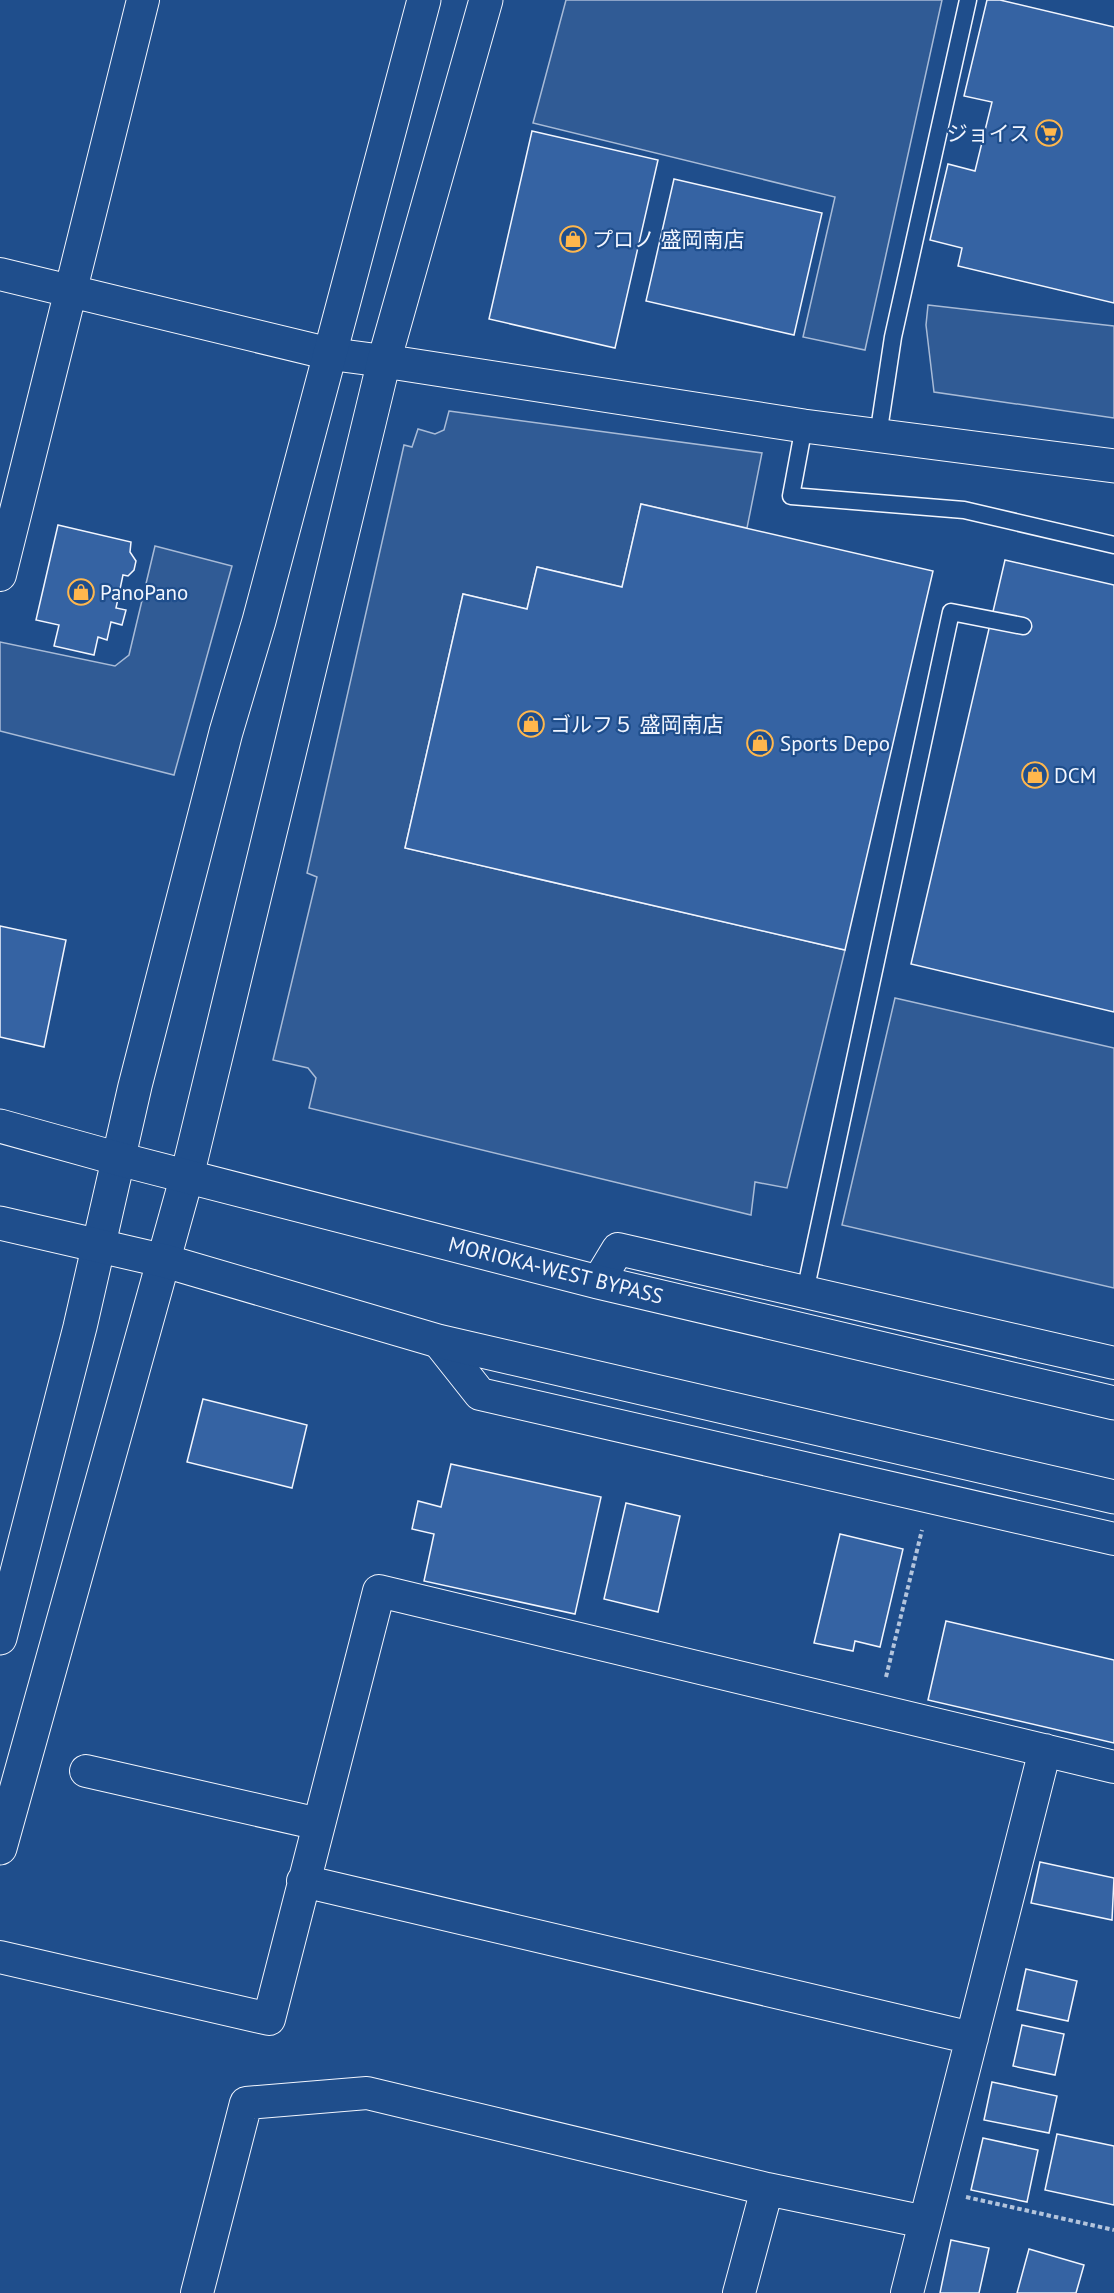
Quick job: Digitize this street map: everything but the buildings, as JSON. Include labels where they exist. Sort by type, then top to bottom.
[{"type":"main road","points":[[0,1638],[77,1338],[118,1159],[226,732],[259,621],[424,0]]},
{"type":"main road","points":[[0,1848],[165,1261],[384,361],[486,0]]},
{"type":"main road","points":[[384,361],[804,426],[1114,466]]},
{"type":"main road","name":"MORIOKA-WEST BYPASS","points":[[0,1126],[118,1159],[598,1282],[1114,1403]]},
{"type":"main road","points":[[0,1223],[165,1261],[438,1341],[1114,1497]]},
{"type":"street","points":[[0,575],[143,0]]},
{"type":"street","points":[[0,274],[331,354],[384,361]]},
{"type":"street","points":[[598,1282],[618,1249],[1114,1363]]},
{"type":"street","points":[[438,1341],[480,1394],[1114,1539]]},
{"type":"street","points":[[0,1957],[269,2019],[379,1591],[1114,1767]]},
{"type":"street","points":[[907,2293],[1046,1750]]},
{"type":"street","points":[[86,1771],[319,1824]]},
{"type":"street","points":[[303,1881],[972,2038]]},
{"type":"street","points":[[197,2293],[246,2103],[367,2093],[767,2189],[925,2222]]},
{"type":"street","points":[[738,2293],[767,2189]]},
{"type":"lane","points":[[878,436],[893,337],[968,0]]},
{"type":"lane","points":[[804,426],[791,496],[964,510],[1114,545]]},
{"type":"lane","points":[[805,1292],[951,612],[1023,626]]},
{"type":"path","points":[[878,1710],[922,1526]]},
{"type":"path","points":[[933,2190],[1114,2230]]},
{"type":"shaded area","points":[[566,0],[942,0],[865,350],[803,337],[835,197],[533,123]]},
{"type":"shaded area","points":[[928,305],[1114,326],[1114,418],[934,392],[926,325]]},
{"type":"shaded area","points":[[449,411],[762,453],[747,528],[641,504],[622,587],[537,567],[527,609],[463,594],[405,848],[845,950],[787,1188],[755,1182],[751,1215],[309,1108],[316,1078],[308,1068],[273,1060],[317,877],[307,873],[404,445],[412,447],[418,429],[435,434],[444,430]]},
{"type":"shaded area","points":[[155,546],[232,566],[174,775],[0,731],[0,642],[115,666],[129,655]]},
{"type":"shaded area","points":[[895,998],[1114,1048],[1114,1288],[842,1225]]},
{"type":"place","name":"ジョイス","points":[[1049,133]]},
{"type":"place","name":"プロノ 盛岡南店","points":[[573,239]]},
{"type":"place","name":"PanoPano","points":[[81,592]]},
{"type":"place","name":"ゴルフ５ 盛岡南店","points":[[531,724]]},
{"type":"place","name":"Sports Depo","points":[[760,743]]},
{"type":"place","name":"DCM","points":[[1035,775]]}]
